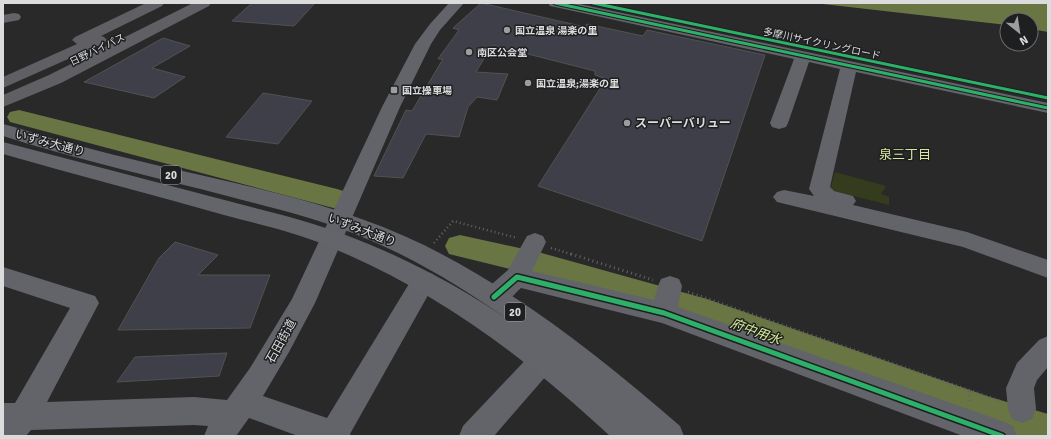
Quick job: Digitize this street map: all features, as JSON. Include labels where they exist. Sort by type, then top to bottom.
[{"type":"highway","points":[[26,66],[43,50],[143,3]]},
{"type":"highway","points":[[3,76],[158,3]]},
{"type":"highway","name":"日野バイパス","points":[[3,83],[176,3]]},
{"type":"highway","points":[[55,79],[92,69],[220,3]]},
{"type":"highway","points":[[3,102],[55,79],[197,4]]},
{"type":"highway","name":"日野バイパス","points":[[3,92],[197,4]]},
{"type":"main road","name":"いずみ大通り","points":[[3,130],[158,172],[304,209],[336,229],[369,254],[424,281],[472,310],[543,360],[632,436]]},
{"type":"main road","name":"いずみ大通り","points":[[3,148],[91,172],[405,246],[469,281],[554,340],[618,391],[670,436]]},
{"type":"street","name":"石田街道","points":[[232,418],[280,344],[302,303],[391,107],[423,44],[435,27],[456,3]]},
{"type":"street","points":[[555,3],[1048,108]]},
{"type":"street","points":[[779,123],[802,56]]},
{"type":"street","points":[[849,66],[819,189],[827,197],[872,208]]},
{"type":"street","points":[[784,198],[891,221],[967,240],[1048,270]]},
{"type":"street","points":[[494,297],[519,273],[533,245]]},
{"type":"street","points":[[519,273],[667,299],[1002,436]]},
{"type":"street","points":[[3,276],[86,303],[11,423]]},
{"type":"street","points":[[11,423],[194,411],[334,435],[424,281]]},
{"type":"street","points":[[1022,409],[1020,388],[1027,372],[1048,348]]},
{"type":"street","points":[[474,436],[543,360]]},
{"type":"path","points":[[433,245],[453,221],[533,245],[667,299],[969,391],[1022,409]]},
{"type":"path","points":[[964,420],[969,391]]},
{"type":"shaded area","points":[[814,3],[1048,3],[1048,32],[1039,30],[1039,12],[999,12],[999,24]]},
{"type":"shaded area","points":[[835,172],[886,186],[881,194],[889,197],[889,205],[830,190]]},
{"type":"building","points":[[252,3],[315,3],[294,26],[232,21]]},
{"type":"building","points":[[481,3],[585,27],[587,24],[643,36],[647,30],[765,55],[702,241],[538,186],[606,79],[595,75],[595,71],[492,45],[476,72],[508,74],[497,100],[477,97],[468,107],[459,137],[426,134],[403,178],[374,176],[406,110],[412,111],[443,59],[438,59],[459,30],[453,28]]},
{"type":"building","points":[[163,38],[190,46],[152,68],[185,77],[154,98],[84,82]]},
{"type":"building","points":[[263,93],[312,101],[278,144],[226,137]]},
{"type":"building","points":[[175,242],[218,255],[198,275],[270,275],[250,328],[118,330],[159,258]]},
{"type":"building","points":[[227,353],[219,376],[117,382],[135,357]]},
{"type":"waterway","points":[[19,117],[337,199]]},
{"type":"waterway","name":"府中用水","points":[[460,246],[538,264],[707,313],[990,415],[1048,433]]},
{"type":"cycle path","points":[[555,3],[1048,108]]},
{"type":"cycle path","name":"多摩川サイクリングロード","points":[[593,3],[1048,98]]},
{"type":"cycle path","points":[[494,297],[517,277],[664,313],[1002,436]]},
{"type":"place","name":"国立温泉 湯楽の里","points":[[507,30]]},
{"type":"place","name":"南区公会堂","points":[[469,52]]},
{"type":"place","name":"国立温泉;湯楽の里","points":[[528,83]]},
{"type":"place","name":"国立操車場","points":[[394,90]]},
{"type":"place","name":"スーパーバリュー","points":[[627,123]]},
{"type":"district","name":"泉三丁目","points":[[905,154]]}]
